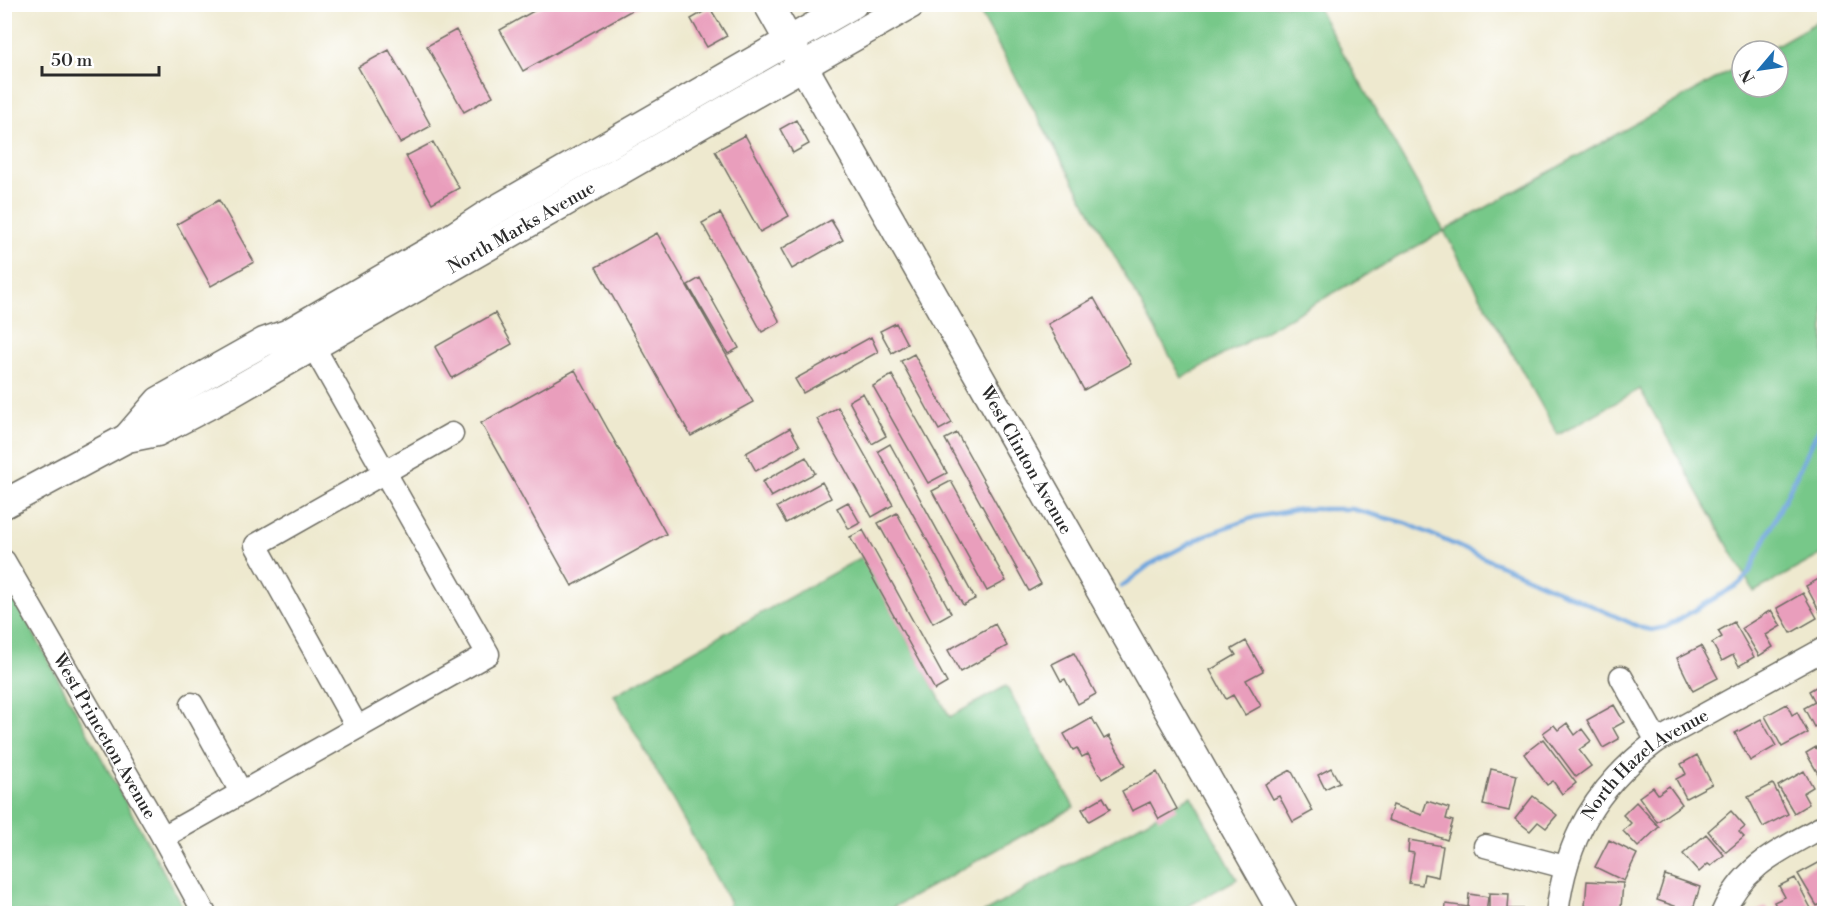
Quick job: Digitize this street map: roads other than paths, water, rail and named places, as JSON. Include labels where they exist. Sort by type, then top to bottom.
[{"type":"main road","name":"West Clinton Avenue","points":[[768,4],[1284,914]]},
{"type":"main road","name":"North Marks Avenue","points":[[4,504],[128,438],[157,432],[228,395],[313,346],[795,54],[853,4]]},
{"type":"main road","name":"North Marks Avenue","points":[[128,438],[159,401],[264,342],[287,334],[439,246],[485,216],[795,54],[911,4]]},
{"type":"main road","points":[[228,395],[232,379],[263,356],[287,334]]},
{"type":"street","points":[[163,837],[488,654],[313,346]]},
{"type":"street","points":[[357,727],[256,545],[452,434]]},
{"type":"street","name":"West Princeton Avenue","points":[[4,561],[205,914]]},
{"type":"street","name":"North Hazel Avenue","points":[[1557,914],[1565,867],[1587,814],[1607,786],[1632,760],[1657,741],[1824,649]]},
{"type":"street","points":[[1621,676],[1657,741]]},
{"type":"street","points":[[192,704],[241,792]]},
{"type":"street","points":[[1722,914],[1728,900],[1750,872],[1766,859],[1824,826]]},
{"type":"street","points":[[1485,846],[1565,867]]},
{"type":"waterway","points":[[1122,586],[1152,563],[1208,534],[1255,517],[1301,509],[1352,509],[1408,524],[1642,628],[1652,630],[1666,627],[1739,584],[1749,573],[1824,418]]}]
